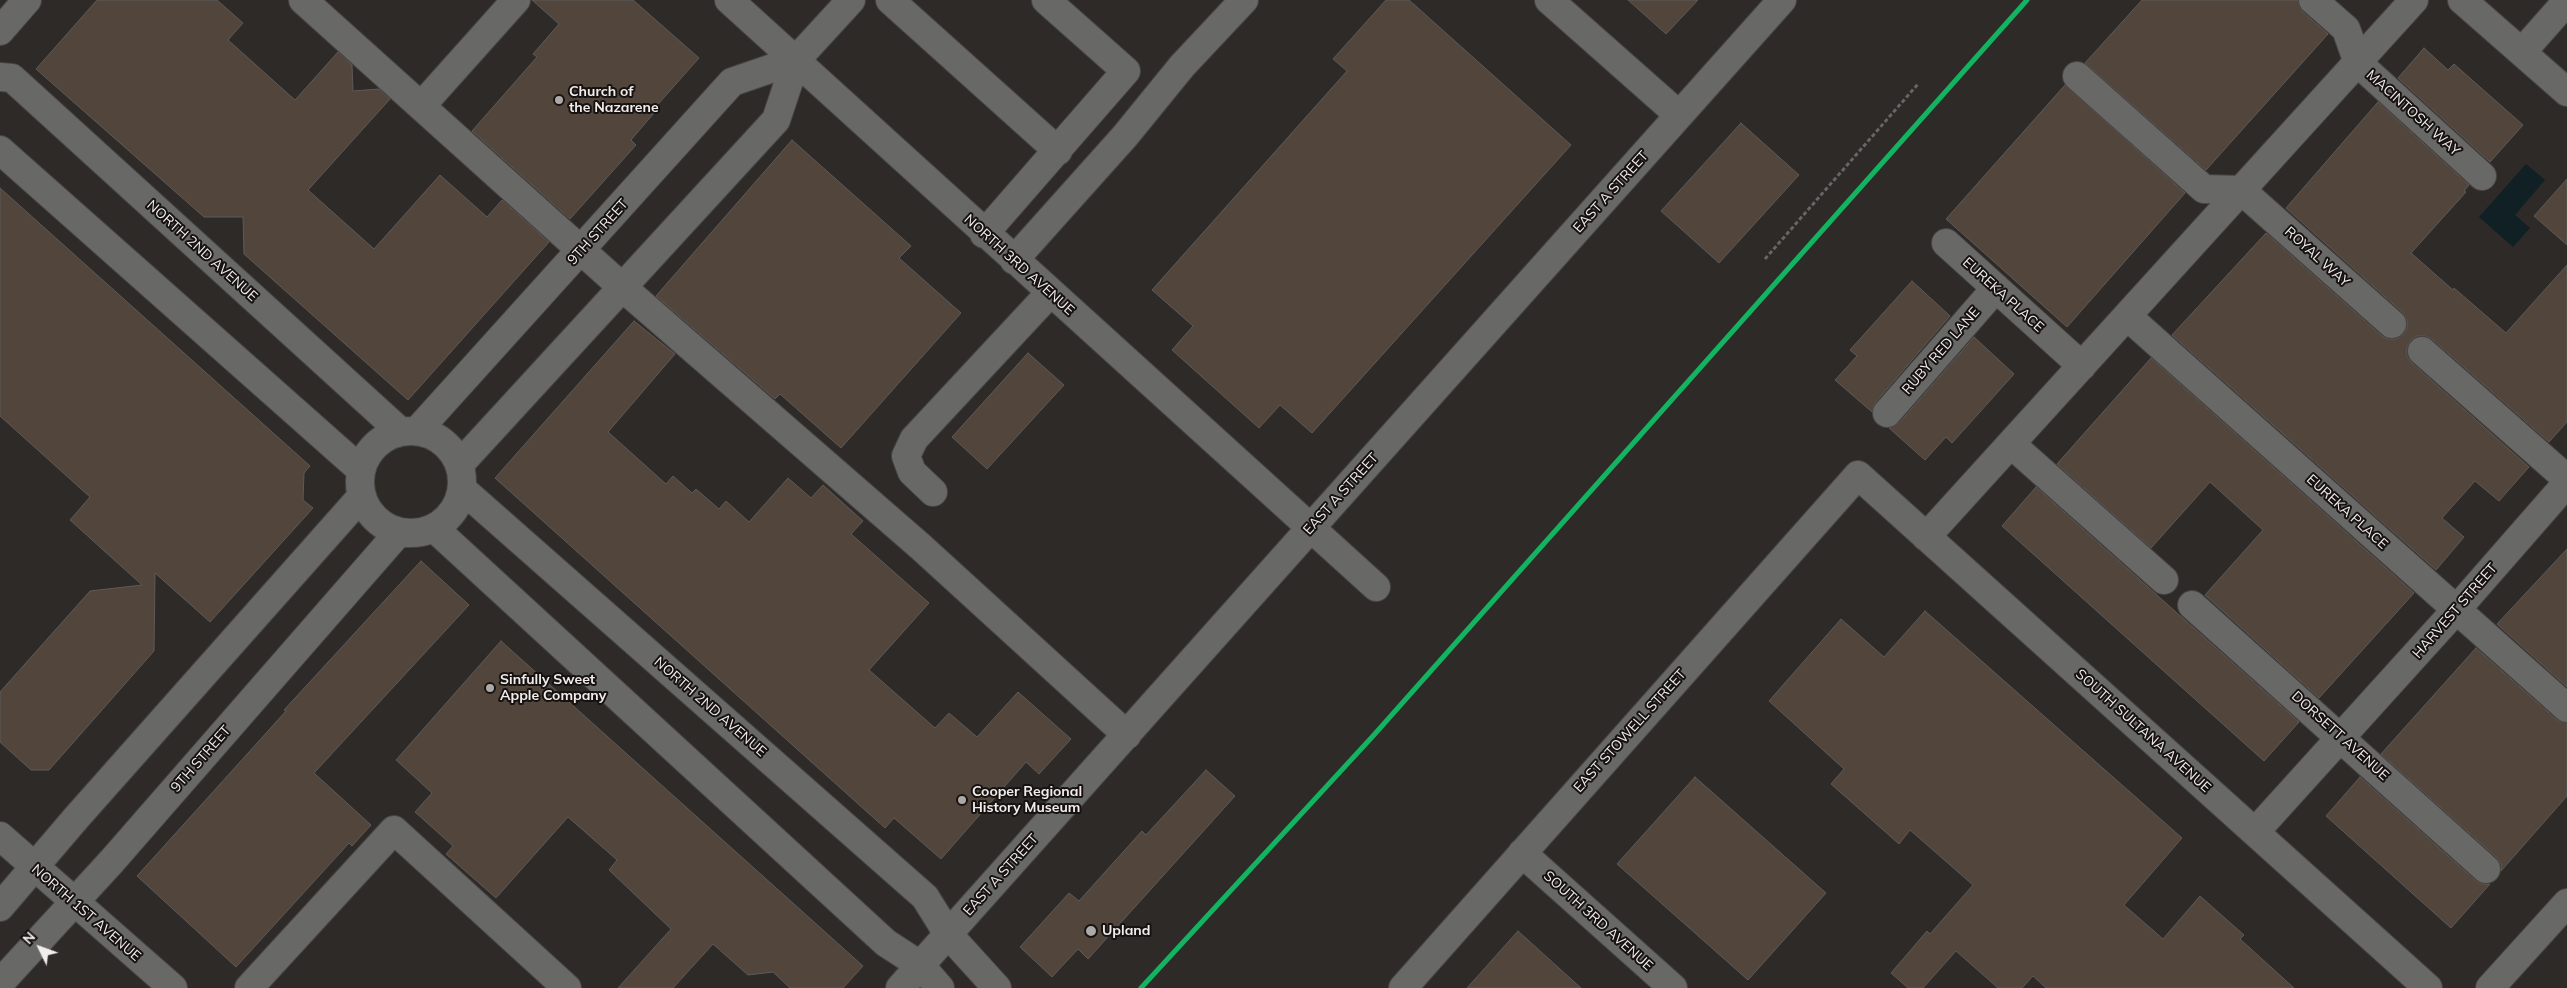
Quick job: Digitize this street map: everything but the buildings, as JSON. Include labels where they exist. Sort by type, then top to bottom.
[{"type":"street","points":[[0,32],[27,0]]},
{"type":"street","points":[[303,0],[622,286],[921,547],[1127,735]]},
{"type":"street","points":[[422,105],[516,0]]},
{"type":"street","name":"NORTH 3RD AVENUE","points":[[728,0],[796,60],[984,234],[1376,587]]},
{"type":"street","name":"9TH STREET","points":[[461,477],[622,286],[776,120],[796,60],[851,0]]},
{"type":"street","points":[[890,0],[1058,151]]},
{"type":"street","points":[[984,234],[1126,72],[1046,0]]},
{"type":"street","points":[[1014,260],[1125,136],[1182,66],[1244,0]]},
{"type":"street","points":[[1549,0],[1679,115]]},
{"type":"street","name":"EAST A STREET","points":[[900,988],[1782,0]]},
{"type":"street","name":"MACINTOSH WAY","points":[[2313,0],[2346,29],[2358,62],[2482,176]]},
{"type":"street","points":[[1926,536],[2414,0]]},
{"type":"street","points":[[2462,0],[2567,92]]},
{"type":"street","points":[[2522,52],[2567,1]]},
{"type":"street","name":"9TH STREET","points":[[409,431],[582,250],[732,82],[796,60]]},
{"type":"street","points":[[2077,76],[2204,189],[2241,190]]},
{"type":"street","name":"NORTH 2ND AVENUE","points":[[0,77],[12,78],[409,431]]},
{"type":"street","points":[[0,150],[361,470]]},
{"type":"street","name":"ROYAL WAY","points":[[2241,190],[2392,324]]},
{"type":"street","name":"EUREKA PLACE","points":[[1946,243],[2082,366]]},
{"type":"street","name":"RUBY RED LANE","points":[[1887,413],[1996,288]]},
{"type":"street","points":[[933,492],[912,472],[906,456],[914,439],[1050,293]]},
{"type":"street","name":"EUREKA PLACE","points":[[2127,316],[2567,708]]},
{"type":"street","points":[[2422,351],[2567,481]]},
{"type":"street","points":[[409,431],[432,436],[446,444],[461,477],[453,512],[434,528],[416,534],[390,530],[375,520],[361,497],[361,470],[367,455],[378,442],[409,431]]},
{"type":"street","points":[[2011,444],[2164,580]]},
{"type":"street","name":"SOUTH SULTANA AVENUE","points":[[1858,475],[2428,988]]},
{"type":"street","name":"EAST STOWELL STREET","points":[[1402,988],[1858,475]]},
{"type":"street","name":"NORTH 2ND AVENUE","points":[[461,477],[924,897],[948,934],[997,988]]},
{"type":"street","name":"HARVEST STREET","points":[[2255,832],[2456,610],[2567,481]]},
{"type":"street","points":[[0,907],[83,810],[361,497]]},
{"type":"street","points":[[434,528],[886,943],[920,965],[940,988]]},
{"type":"street","name":"9TH STREET","points":[[0,983],[398,532]]},
{"type":"street","name":"DORSETT AVENUE","points":[[2192,605],[2486,869]]},
{"type":"street","points":[[249,988],[394,830],[567,988]]},
{"type":"street","name":"NORTH 1ST AVENUE","points":[[0,836],[34,868],[173,988]]},
{"type":"street","name":"SOUTH 3RD AVENUE","points":[[1522,853],[1674,988]]},
{"type":"street","points":[[2490,988],[2567,903]]},
{"type":"path","points":[[1765,258],[1918,84]]},
{"type":"shaded area","points":[[2526,164],[2545,180],[2515,215],[2530,228],[2513,247],[2479,217]]},
{"type":"transit line","points":[[1141,988],[1373,736],[2027,0]]},
{"type":"place","name":"Church of the Nazarene","points":[[559,100]]},
{"type":"place","name":"Sinfully Sweet Apple Company","points":[[490,688]]},
{"type":"place","name":"Cooper Regional History Museum","points":[[962,800]]},
{"type":"place","name":"Upland","points":[[1091,931]]}]
